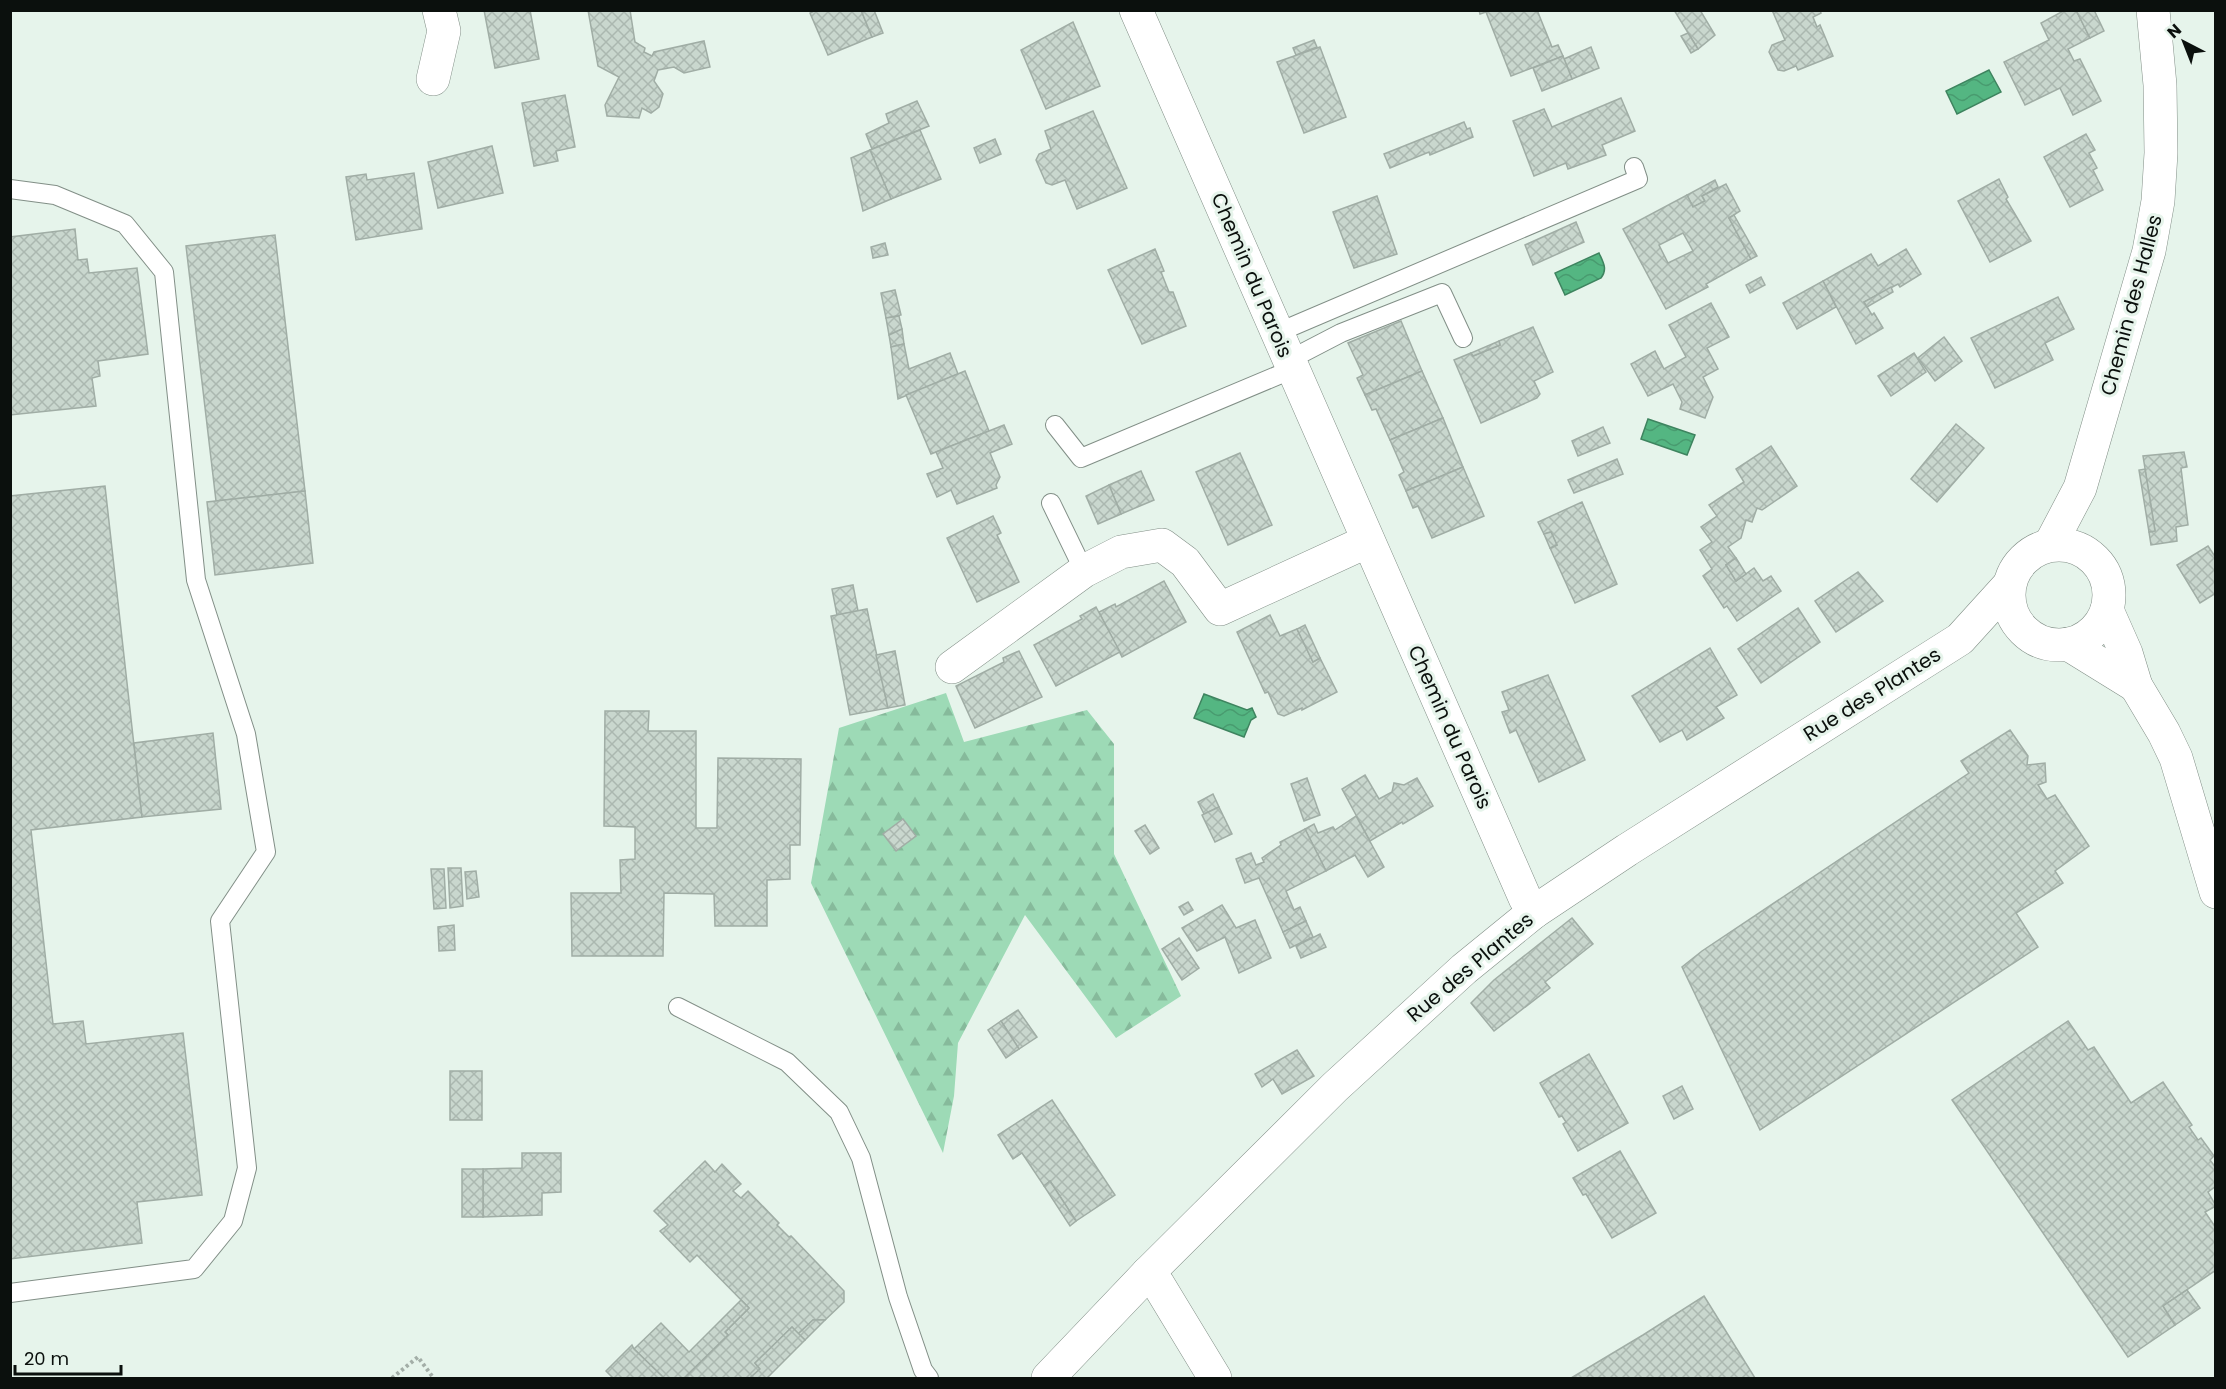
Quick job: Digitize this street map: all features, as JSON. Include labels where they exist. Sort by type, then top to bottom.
[{"type":"street","points":[[433,79],[444,31],[440,10]]},
{"type":"street","name":"Chemin du Parois","points":[[1136,10],[1534,912]]},
{"type":"street","name":"Chemin des Halles","points":[[2050,545],[2080,488],[2149,251],[2158,201],[2162,153],[2160,85],[2153,10]]},
{"type":"street","name":"Chemin des Halles","points":[[2080,488],[2090,556]]},
{"type":"street","points":[[952,666],[1084,571],[1121,552],[1162,545],[1185,562],[1220,609],[1368,540]]},
{"type":"street","points":[[2050,545],[2071,546],[2090,556],[2103,571],[2109,590],[2107,609],[2099,626],[2085,638],[2068,644],[2051,645],[2034,639],[2021,629],[2010,608],[2009,585],[2017,566],[2031,553],[2050,545]]},
{"type":"street","name":"Rue des Plantes","points":[[1048,1378],[1148,1274],[1335,1087],[1464,969],[1534,912],[1627,850],[1960,639],[2009,585]]},
{"type":"street","points":[[2107,609],[2126,653],[2136,686],[2176,758],[2216,892]]},
{"type":"street","name":"Rue des Plantes","points":[[1960,639],[2021,629]]},
{"type":"street","points":[[2068,644],[2136,686]]},
{"type":"street","points":[[1148,1274],[1158,1284],[1215,1378]]},
{"type":"lane","points":[[1055,425],[1081,458],[1638,179],[1634,167]]},
{"type":"lane","points":[[10,189],[55,195],[125,224],[164,272],[196,580],[246,734],[266,852],[220,921],[247,1168],[233,1221],[194,1269],[10,1293]]},
{"type":"lane","points":[[1287,354],[1442,293],[1463,338]]},
{"type":"lane","points":[[1051,502],[1084,571]]},
{"type":"lane","points":[[678,1007],[787,1062],[839,1112],[861,1158],[898,1297],[923,1370],[929,1378]]},
{"type":"path","points":[[392,1378],[418,1357],[432,1376],[431,1378]]},
{"type":"green space","points":[[946,693],[964,742],[1087,710],[1114,744],[1114,854],[1181,996],[1116,1038],[1025,915],[958,1043],[954,1096],[943,1153],[811,883],[839,728]]},
{"type":"water","points":[[1989,70],[2001,92],[1957,114],[1946,91]]},
{"type":"water","points":[[1599,253],[1604,269],[1601,278],[1565,295],[1555,273]]},
{"type":"water","points":[[1648,419],[1695,435],[1687,455],[1641,439]]},
{"type":"water","points":[[1204,694],[1247,710],[1252,708],[1256,717],[1251,720],[1244,737],[1194,718]]},
{"type":"building","points":[[484,10],[530,10],[539,59],[495,68]]},
{"type":"building","points":[[588,10],[630,10],[635,42],[645,48],[644,52],[652,56],[654,52],[704,41],[710,67],[684,73],[674,67],[658,70],[654,81],[663,94],[659,107],[651,113],[642,108],[639,118],[607,116],[605,105],[619,77],[598,66]]},
{"type":"building","points":[[816,10],[861,10],[872,37],[828,55],[810,13]]},
{"type":"building","points":[[861,10],[874,10],[883,33],[872,37]]},
{"type":"building","points":[[1479,10],[1537,10],[1552,47],[1558,45],[1563,56],[1511,76],[1486,12],[1480,14]]},
{"type":"building","points":[[1674,10],[1700,10],[1715,35],[1698,49]]},
{"type":"building","points":[[1772,10],[1820,10],[1821,13],[1813,17],[1817,27],[1820,25],[1833,56],[1798,70],[1796,66],[1784,71],[1778,70],[1769,52],[1772,45],[1785,40]]},
{"type":"building","points":[[2065,10],[2076,10],[2090,38],[2068,49],[2074,61],[2080,59],[2101,101],[2073,115],[2060,88],[2025,105],[2004,62],[2049,40],[2041,23]]},
{"type":"building","points":[[2076,10],[2094,10],[2104,31],[2090,38]]},
{"type":"building","points":[[1073,22],[1100,86],[1046,109],[1021,50]]},
{"type":"building","points":[[1688,33],[1698,49],[1691,53],[1681,36]]},
{"type":"building","points":[[1314,40],[1317,47],[1296,55],[1293,48]]},
{"type":"building","points":[[1320,47],[1346,117],[1304,133],[1277,62]]},
{"type":"building","points":[[1591,47],[1599,68],[1572,79],[1564,59]]},
{"type":"building","points":[[1563,56],[1572,79],[1542,91],[1533,68]]},
{"type":"building","points":[[565,95],[575,147],[556,151],[558,161],[534,166],[522,103]]},
{"type":"building","points":[[1621,98],[1635,131],[1602,145],[1606,155],[1568,169],[1566,163],[1534,176],[1513,121],[1544,109],[1552,127]]},
{"type":"building","points":[[917,101],[929,126],[872,149],[866,134],[889,123],[886,114]]},
{"type":"building","points":[[1093,111],[1127,188],[1077,209],[1065,180],[1052,185],[1046,183],[1036,160],[1039,154],[1051,149],[1045,131]]},
{"type":"building","points":[[1464,122],[1467,129],[1470,128],[1473,137],[1430,155],[1429,152],[1390,168],[1384,154]]},
{"type":"building","points":[[920,130],[941,179],[891,199],[870,150]]},
{"type":"building","points":[[2086,134],[2095,150],[2089,153],[2097,168],[2093,170],[2103,190],[2070,207],[2044,157]]},
{"type":"building","points":[[995,139],[1001,154],[980,163],[974,148]]},
{"type":"building","points":[[492,146],[503,193],[438,208],[428,162]]},
{"type":"building","points":[[870,150],[891,199],[863,211],[851,158]]},
{"type":"building","points":[[414,173],[422,229],[356,240],[346,177],[366,174],[367,180]]},
{"type":"building","points":[[1999,179],[2008,197],[2006,199],[2031,241],[1990,262],[1958,201]]},
{"type":"building","points":[[1715,180],[1718,187],[1702,196],[1705,201],[1693,207],[1687,195]]},
{"type":"building","points":[[1726,184],[1740,211],[1729,218],[1751,259],[1706,284],[1708,287],[1666,309],[1623,229],[1687,195],[1693,207],[1705,201],[1702,196]],"holes":[[[1683,233],[1693,251],[1668,263],[1659,245]]]},
{"type":"building","points":[[1377,196],[1397,254],[1354,268],[1333,212]]},
{"type":"building","points":[[1734,215],[1757,256],[1751,259],[1729,218]]},
{"type":"building","points":[[1576,222],[1584,242],[1533,265],[1525,245]]},
{"type":"building","points":[[75,229],[78,260],[87,259],[89,273],[137,268],[148,354],[98,361],[100,376],[92,378],[96,406],[10,415],[10,237]]},
{"type":"building","points":[[275,235],[305,491],[216,501],[186,246]]},
{"type":"building","points":[[885,243],[888,255],[873,258],[871,247]]},
{"type":"building","points":[[1155,249],[1169,292],[1173,292],[1186,326],[1142,344],[1108,270]]},
{"type":"building","points":[[1906,249],[1921,274],[1900,287],[1898,284],[1864,302],[1883,328],[1856,344],[1823,281],[1871,254],[1878,266]]},
{"type":"building","points":[[1761,277],[1765,285],[1750,293],[1746,285]]},
{"type":"building","points":[[1823,281],[1836,307],[1797,329],[1783,303]]},
{"type":"building","points":[[1891,287],[1893,292],[1867,307],[1864,302]]},
{"type":"building","points":[[895,290],[901,315],[886,318],[881,293]]},
{"type":"building","points":[[2058,297],[2074,329],[2045,343],[2053,360],[1995,388],[1971,338]]},
{"type":"building","points":[[1711,303],[1729,337],[1707,348],[1718,369],[1703,377],[1713,397],[1705,418],[1680,409],[1682,402],[1673,384],[1648,396],[1631,364],[1655,351],[1664,369],[1686,357],[1669,325]]},
{"type":"building","points":[[899,316],[902,329],[889,335],[886,318]]},
{"type":"building","points":[[1401,321],[1422,371],[1365,395],[1357,378],[1363,375],[1348,343]]},
{"type":"building","points":[[1533,327],[1553,372],[1534,381],[1540,394],[1537,398],[1481,423],[1454,360],[1471,353],[1473,356],[1500,345],[1499,341]]},
{"type":"building","points":[[902,329],[904,344],[891,347],[889,335]]},
{"type":"building","points":[[1944,337],[1962,361],[1935,381],[1918,358]]},
{"type":"building","points":[[1499,341],[1500,345],[1473,356],[1471,353]]},
{"type":"building","points":[[904,344],[909,369],[950,353],[958,374],[898,399],[891,347]]},
{"type":"building","points":[[1914,353],[1926,372],[1891,396],[1878,376]]},
{"type":"building","points":[[965,371],[989,431],[931,454],[906,395]]},
{"type":"building","points":[[1422,371],[1443,418],[1390,440],[1376,409],[1372,410],[1365,395]]},
{"type":"building","points":[[1443,418],[1463,467],[1406,491],[1399,475],[1404,472],[1390,440]]},
{"type":"building","points":[[1956,424],[1984,448],[1937,502],[1911,479]]},
{"type":"building","points":[[1004,425],[1012,444],[990,453],[1000,477],[997,488],[957,504],[951,490],[937,497],[927,474],[943,468],[936,452]]},
{"type":"building","points":[[1603,427],[1610,443],[1578,456],[1572,441]]},
{"type":"building","points":[[1771,446],[1797,486],[1762,510],[1757,508],[1752,522],[1746,520],[1741,538],[1728,547],[1736,558],[1726,565],[1736,581],[1754,568],[1763,581],[1771,576],[1781,591],[1737,621],[1727,606],[1724,608],[1703,576],[1712,569],[1700,550],[1712,542],[1701,527],[1717,516],[1709,505],[1744,482],[1736,469]]},
{"type":"building","points":[[2184,452],[2187,467],[2181,468],[2188,525],[2176,527],[2177,541],[2151,545],[2149,532],[2155,531],[2143,456]]},
{"type":"building","points":[[1240,453],[1272,525],[1228,545],[1196,472]]},
{"type":"building","points":[[1617,459],[1623,474],[1574,493],[1568,480]]},
{"type":"building","points":[[1463,467],[1484,516],[1432,538],[1418,506],[1413,508],[1406,491]]},
{"type":"building","points":[[2145,469],[2155,531],[2149,532],[2139,470]]},
{"type":"building","points":[[1141,471],[1154,500],[1121,514],[1109,485]]},
{"type":"building","points":[[1109,485],[1121,514],[1098,524],[1086,496]]},
{"type":"building","points":[[105,486],[142,817],[31,830],[53,1024],[83,1021],[86,1044],[183,1033],[202,1195],[137,1202],[142,1243],[10,1259],[10,496]]},
{"type":"building","points":[[305,491],[313,563],[215,575],[207,502]]},
{"type":"building","points":[[1582,502],[1617,584],[1575,603],[1550,548],[1557,545],[1551,532],[1544,534],[1538,522]]},
{"type":"building","points":[[993,516],[1001,533],[997,535],[1019,582],[977,602],[947,538]]},
{"type":"building","points":[[1551,532],[1557,545],[1550,548],[1544,534]]},
{"type":"building","points":[[2208,546],[2216,558],[2216,593],[2200,603],[2177,565]]},
{"type":"building","points":[[1736,558],[1746,574],[1736,581],[1726,565]]},
{"type":"building","points":[[1858,572],[1883,601],[1836,632],[1815,601]]},
{"type":"building","points":[[1164,581],[1186,622],[1122,657],[1099,612],[1115,604],[1116,607]]},
{"type":"building","points":[[853,585],[858,611],[837,615],[832,589]]},
{"type":"building","points":[[1096,607],[1120,652],[1056,686],[1034,645],[1082,619],[1080,616]]},
{"type":"building","points":[[1798,608],[1820,642],[1761,683],[1738,649]]},
{"type":"building","points":[[867,609],[888,708],[850,715],[831,616]]},
{"type":"building","points":[[1270,615],[1280,636],[1297,629],[1313,662],[1320,658],[1337,692],[1302,710],[1302,708],[1284,716],[1278,714],[1268,692],[1265,693],[1237,632]]},
{"type":"building","points":[[1305,625],[1320,658],[1313,662],[1297,629]]},
{"type":"building","points":[[1710,648],[1737,695],[1716,707],[1724,718],[1687,740],[1682,730],[1660,742],[1632,696]]},
{"type":"building","points":[[895,651],[905,705],[888,708],[876,655]]},
{"type":"building","points":[[1019,651],[1042,697],[975,728],[956,686],[1004,662],[1003,658]]},
{"type":"building","points":[[1548,675],[1585,760],[1539,782],[1516,730],[1510,733],[1502,712],[1509,710],[1502,692]]},
{"type":"building","points":[[605,711],[649,711],[648,731],[696,731],[696,828],[717,828],[718,758],[801,759],[800,845],[790,845],[790,879],[767,880],[767,926],[715,926],[714,894],[664,893],[663,956],[572,956],[571,893],[621,893],[620,860],[635,859],[635,827],[604,826]]},
{"type":"building","points":[[2010,730],[2028,756],[2027,765],[2045,763],[2046,782],[2038,785],[2047,799],[2055,795],[2089,846],[2055,871],[2063,883],[2016,913],[2038,947],[1760,1130],[1682,967],[1702,951],[1969,773],[1961,761]]},
{"type":"building","points":[[213,733],[221,809],[142,817],[134,743]]},
{"type":"building","points":[[1365,775],[1379,799],[1392,792],[1394,783],[1404,785],[1417,778],[1433,806],[1370,841],[1342,789]]},
{"type":"building","points":[[1307,778],[1320,815],[1304,821],[1291,784]]},
{"type":"building","points":[[1213,794],[1219,807],[1204,814],[1198,802]]},
{"type":"building","points":[[1219,807],[1232,834],[1215,842],[1202,815]]},
{"type":"building","points":[[1356,816],[1384,867],[1368,877],[1355,855],[1326,871],[1305,829],[1314,824],[1318,833],[1333,827],[1335,830]]},
{"type":"building","points":[[903,819],[916,836],[896,851],[883,834]]},
{"type":"building","points":[[1145,825],[1159,848],[1150,854],[1135,831]]},
{"type":"building","points":[[1305,829],[1326,871],[1286,891],[1294,910],[1300,907],[1306,921],[1283,932],[1259,878],[1245,883],[1236,859],[1251,853],[1256,865],[1264,862],[1262,858],[1281,845],[1280,842]]},
{"type":"building","points":[[448,868],[461,868],[463,906],[450,908]]},
{"type":"building","points":[[431,869],[444,869],[446,908],[434,909]]},
{"type":"building","points":[[476,871],[479,897],[467,899],[465,872]]},
{"type":"building","points":[[1188,902],[1193,910],[1184,915],[1179,907]]},
{"type":"building","points":[[1222,905],[1236,928],[1255,920],[1271,958],[1239,973],[1225,937],[1197,951],[1182,928]]},
{"type":"building","points":[[1572,918],[1593,944],[1545,982],[1550,988],[1494,1031],[1471,1003],[1494,980]]},
{"type":"building","points":[[1306,921],[1313,937],[1290,948],[1283,932]]},
{"type":"building","points":[[454,925],[455,950],[439,951],[438,927]]},
{"type":"building","points":[[1320,934],[1326,947],[1301,958],[1296,946]]},
{"type":"building","points":[[1179,938],[1199,968],[1182,980],[1162,949]]},
{"type":"building","points":[[1018,1010],[1037,1037],[1019,1049],[1001,1021]]},
{"type":"building","points":[[1001,1021],[1019,1049],[1006,1058],[988,1030]]},
{"type":"building","points":[[2068,1021],[2088,1050],[2094,1047],[2131,1103],[2163,1082],[2192,1125],[2189,1127],[2198,1140],[2201,1138],[2214,1156],[2210,1160],[2216,1168],[2216,1186],[2208,1192],[2216,1206],[2205,1212],[2216,1228],[2216,1270],[2163,1306],[2175,1325],[2128,1357],[1952,1100]]},
{"type":"building","points":[[1297,1050],[1314,1076],[1282,1094],[1273,1079],[1262,1087],[1255,1074]]},
{"type":"building","points":[[1589,1054],[1628,1123],[1578,1151],[1563,1124],[1566,1122],[1562,1116],[1559,1117],[1540,1083]]},
{"type":"building","points":[[450,1071],[482,1071],[482,1120],[450,1120]]},
{"type":"building","points":[[1682,1086],[1693,1109],[1674,1119],[1663,1096]]},
{"type":"building","points":[[1052,1100],[1115,1195],[1076,1221],[1050,1181],[1044,1186],[1022,1153],[1013,1159],[998,1135]]},
{"type":"building","points":[[1620,1151],[1656,1213],[1612,1238],[1586,1194],[1583,1195],[1573,1178]]},
{"type":"building","points":[[522,1153],[561,1153],[561,1192],[542,1193],[542,1215],[483,1217],[483,1169],[522,1168]]},
{"type":"building","points":[[705,1161],[715,1172],[722,1164],[741,1184],[733,1191],[741,1198],[748,1191],[779,1223],[777,1225],[789,1237],[791,1236],[844,1291],[844,1302],[825,1320],[813,1320],[798,1334],[792,1327],[755,1363],[760,1369],[750,1378],[684,1378],[728,1335],[725,1332],[749,1308],[697,1255],[690,1262],[660,1231],[668,1225],[654,1211]]},
{"type":"building","points":[[462,1169],[483,1169],[483,1217],[462,1217]]},
{"type":"building","points":[[1050,1181],[1076,1221],[1070,1226],[1044,1186]]},
{"type":"building","points":[[2187,1290],[2200,1308],[2175,1325],[2163,1306]]},
{"type":"building","points":[[1704,1296],[1755,1378],[1571,1378],[1643,1335]]},
{"type":"building","points":[[741,1300],[749,1308],[725,1332],[728,1335],[684,1378],[664,1378],[634,1349],[661,1323],[689,1352]]},
{"type":"building","points":[[813,1320],[825,1320],[805,1340],[798,1334]]},
{"type":"building","points":[[792,1327],[805,1340],[767,1378],[750,1378],[760,1369],[755,1363]]},
{"type":"building","points":[[632,1345],[664,1378],[613,1378],[606,1371]]}]
